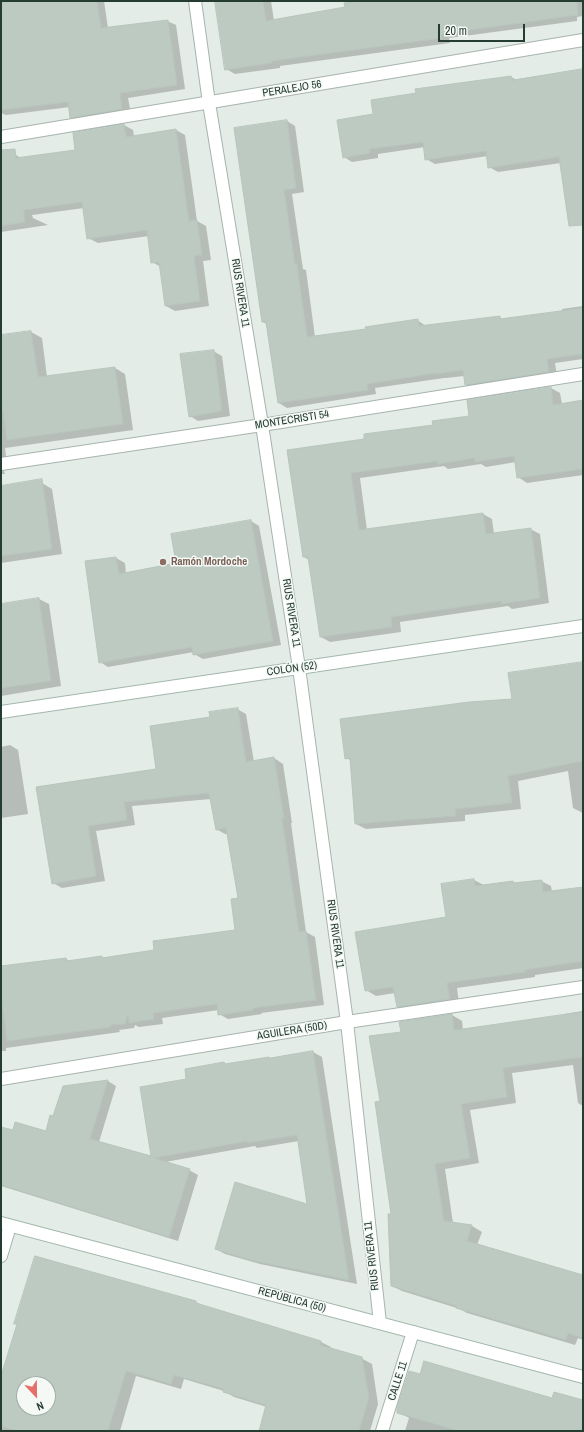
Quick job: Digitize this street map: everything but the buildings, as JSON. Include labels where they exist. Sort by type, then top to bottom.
[{"type":"street","name":"RIUS RIVERA 11","points":[[195,1],[299,668],[347,1022],[380,1323]]},
{"type":"street","name":"PERALEJO 56","points":[[1,137],[583,40]]},
{"type":"street","name":"MONTECRISTI 54","points":[[1,464],[262,425],[583,374]]},
{"type":"street","name":"COLÓN (52)","points":[[1,712],[583,626]]},
{"type":"street","name":"AGUILERA (50D)","points":[[1,1078],[347,1022],[583,988]]},
{"type":"street","name":"REPÚBLICA (50)","points":[[6,1224],[583,1377]]},
{"type":"street","points":[[1,1256],[6,1224]]},
{"type":"street","name":"CALLE 11","points":[[382,1431],[413,1332]]},
{"type":"place","name":"Ramón Mordoche","points":[[163,562]]}]
